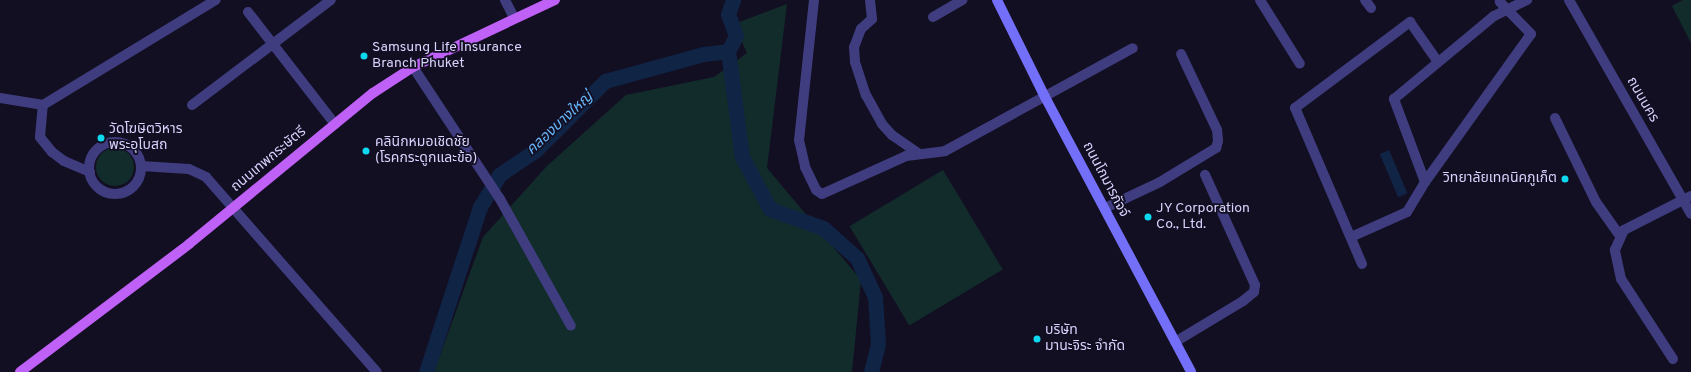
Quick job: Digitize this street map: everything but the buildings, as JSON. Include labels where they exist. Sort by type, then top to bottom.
[{"type":"main road","name":"ถนนเทพกระษัตรี","points":[[20,372],[234,207],[373,93],[413,67],[514,18],[555,0]]},
{"type":"street","points":[[0,98],[43,105],[216,0]]},
{"type":"street","points":[[192,105],[331,0]]},
{"type":"street","points":[[505,0],[514,18]]},
{"type":"street","points":[[814,0],[799,140],[805,167],[818,193],[822,194],[906,156],[945,151],[1133,48]]},
{"type":"street","points":[[870,0],[872,19],[860,29],[854,47],[855,62],[866,95],[882,124],[892,135],[919,154]]},
{"type":"street","points":[[933,17],[963,0]]},
{"type":"street","name":"ถนนโกมารภัจจ์","points":[[997,0],[1045,97],[1191,372]]},
{"type":"street","points":[[1260,0],[1300,64]]},
{"type":"street","points":[[1425,182],[1394,99],[1494,16],[1527,0]]},
{"type":"street","name":"ถนนนคร","points":[[1569,0],[1687,198],[1691,214]]},
{"type":"street","points":[[1352,237],[1407,212],[1425,182],[1530,34],[1508,10],[1502,1],[1494,16]]},
{"type":"street","points":[[248,12],[334,124]]},
{"type":"street","points":[[1362,264],[1352,237],[1295,108],[1410,22],[1438,62]]},
{"type":"street","points":[[1105,208],[1160,182],[1216,148],[1218,141],[1217,130],[1181,54]]},
{"type":"street","points":[[413,67],[495,192],[571,326]]},
{"type":"street","points":[[43,105],[40,137],[52,152],[64,161],[90,172]]},
{"type":"street","points":[[1555,118],[1596,202],[1620,236]]},
{"type":"street","points":[[115,142],[130,147],[137,153],[141,166],[139,179],[134,186],[118,194],[101,190],[95,184],[90,172],[91,160],[94,153],[107,143],[115,142]]},
{"type":"street","points":[[141,166],[189,169],[206,177],[234,207],[377,372]]},
{"type":"street","points":[[1175,342],[1243,301],[1254,292],[1255,285],[1205,175]]},
{"type":"street","points":[[1673,359],[1621,279],[1615,250],[1624,230],[1639,221],[1687,198]]},
{"type":"green space","points":[[1683,0],[1691,0],[1691,43],[1672,6]]},
{"type":"green space","points":[[787,4],[767,168],[861,280],[852,372],[434,372],[483,237],[547,166],[626,95],[714,77],[747,53],[734,24]]},
{"type":"green space","points":[[111,148],[119,148],[129,153],[133,160],[133,174],[129,181],[119,186],[111,186],[101,181],[99,178],[96,171],[96,163],[101,153],[104,151]]},
{"type":"green space","points":[[943,170],[1003,269],[909,326],[850,226]]},
{"type":"water","points":[[1389,150],[1407,193],[1398,197],[1380,154]]},
{"type":"waterway","name":"คลองบางใหญ่","points":[[426,372],[480,207],[499,175],[536,150],[605,81],[704,54],[728,51],[736,36],[728,14],[733,0]]},
{"type":"waterway","points":[[728,51],[742,157],[770,209],[823,228],[857,258],[875,297],[878,344],[871,372]]},
{"type":"place","name":"Samsung Life Insurance Branch Phuket","points":[[364,56]]},
{"type":"place","name":"วัดโฆษิตวิหาร พระอุโบสถ","points":[[101,138]]},
{"type":"place","name":"คลินิกหมอเชิดชัย (โรคกระดูกและข้อ)","points":[[366,151]]},
{"type":"place","name":"วิทยาลัยเทคนิคภูเก็ต","points":[[1565,179]]},
{"type":"place","name":"JY Corporation Co., Ltd.","points":[[1148,217]]},
{"type":"place","name":"บริษัท มานะจิระ จำกัด","points":[[1037,339]]}]
